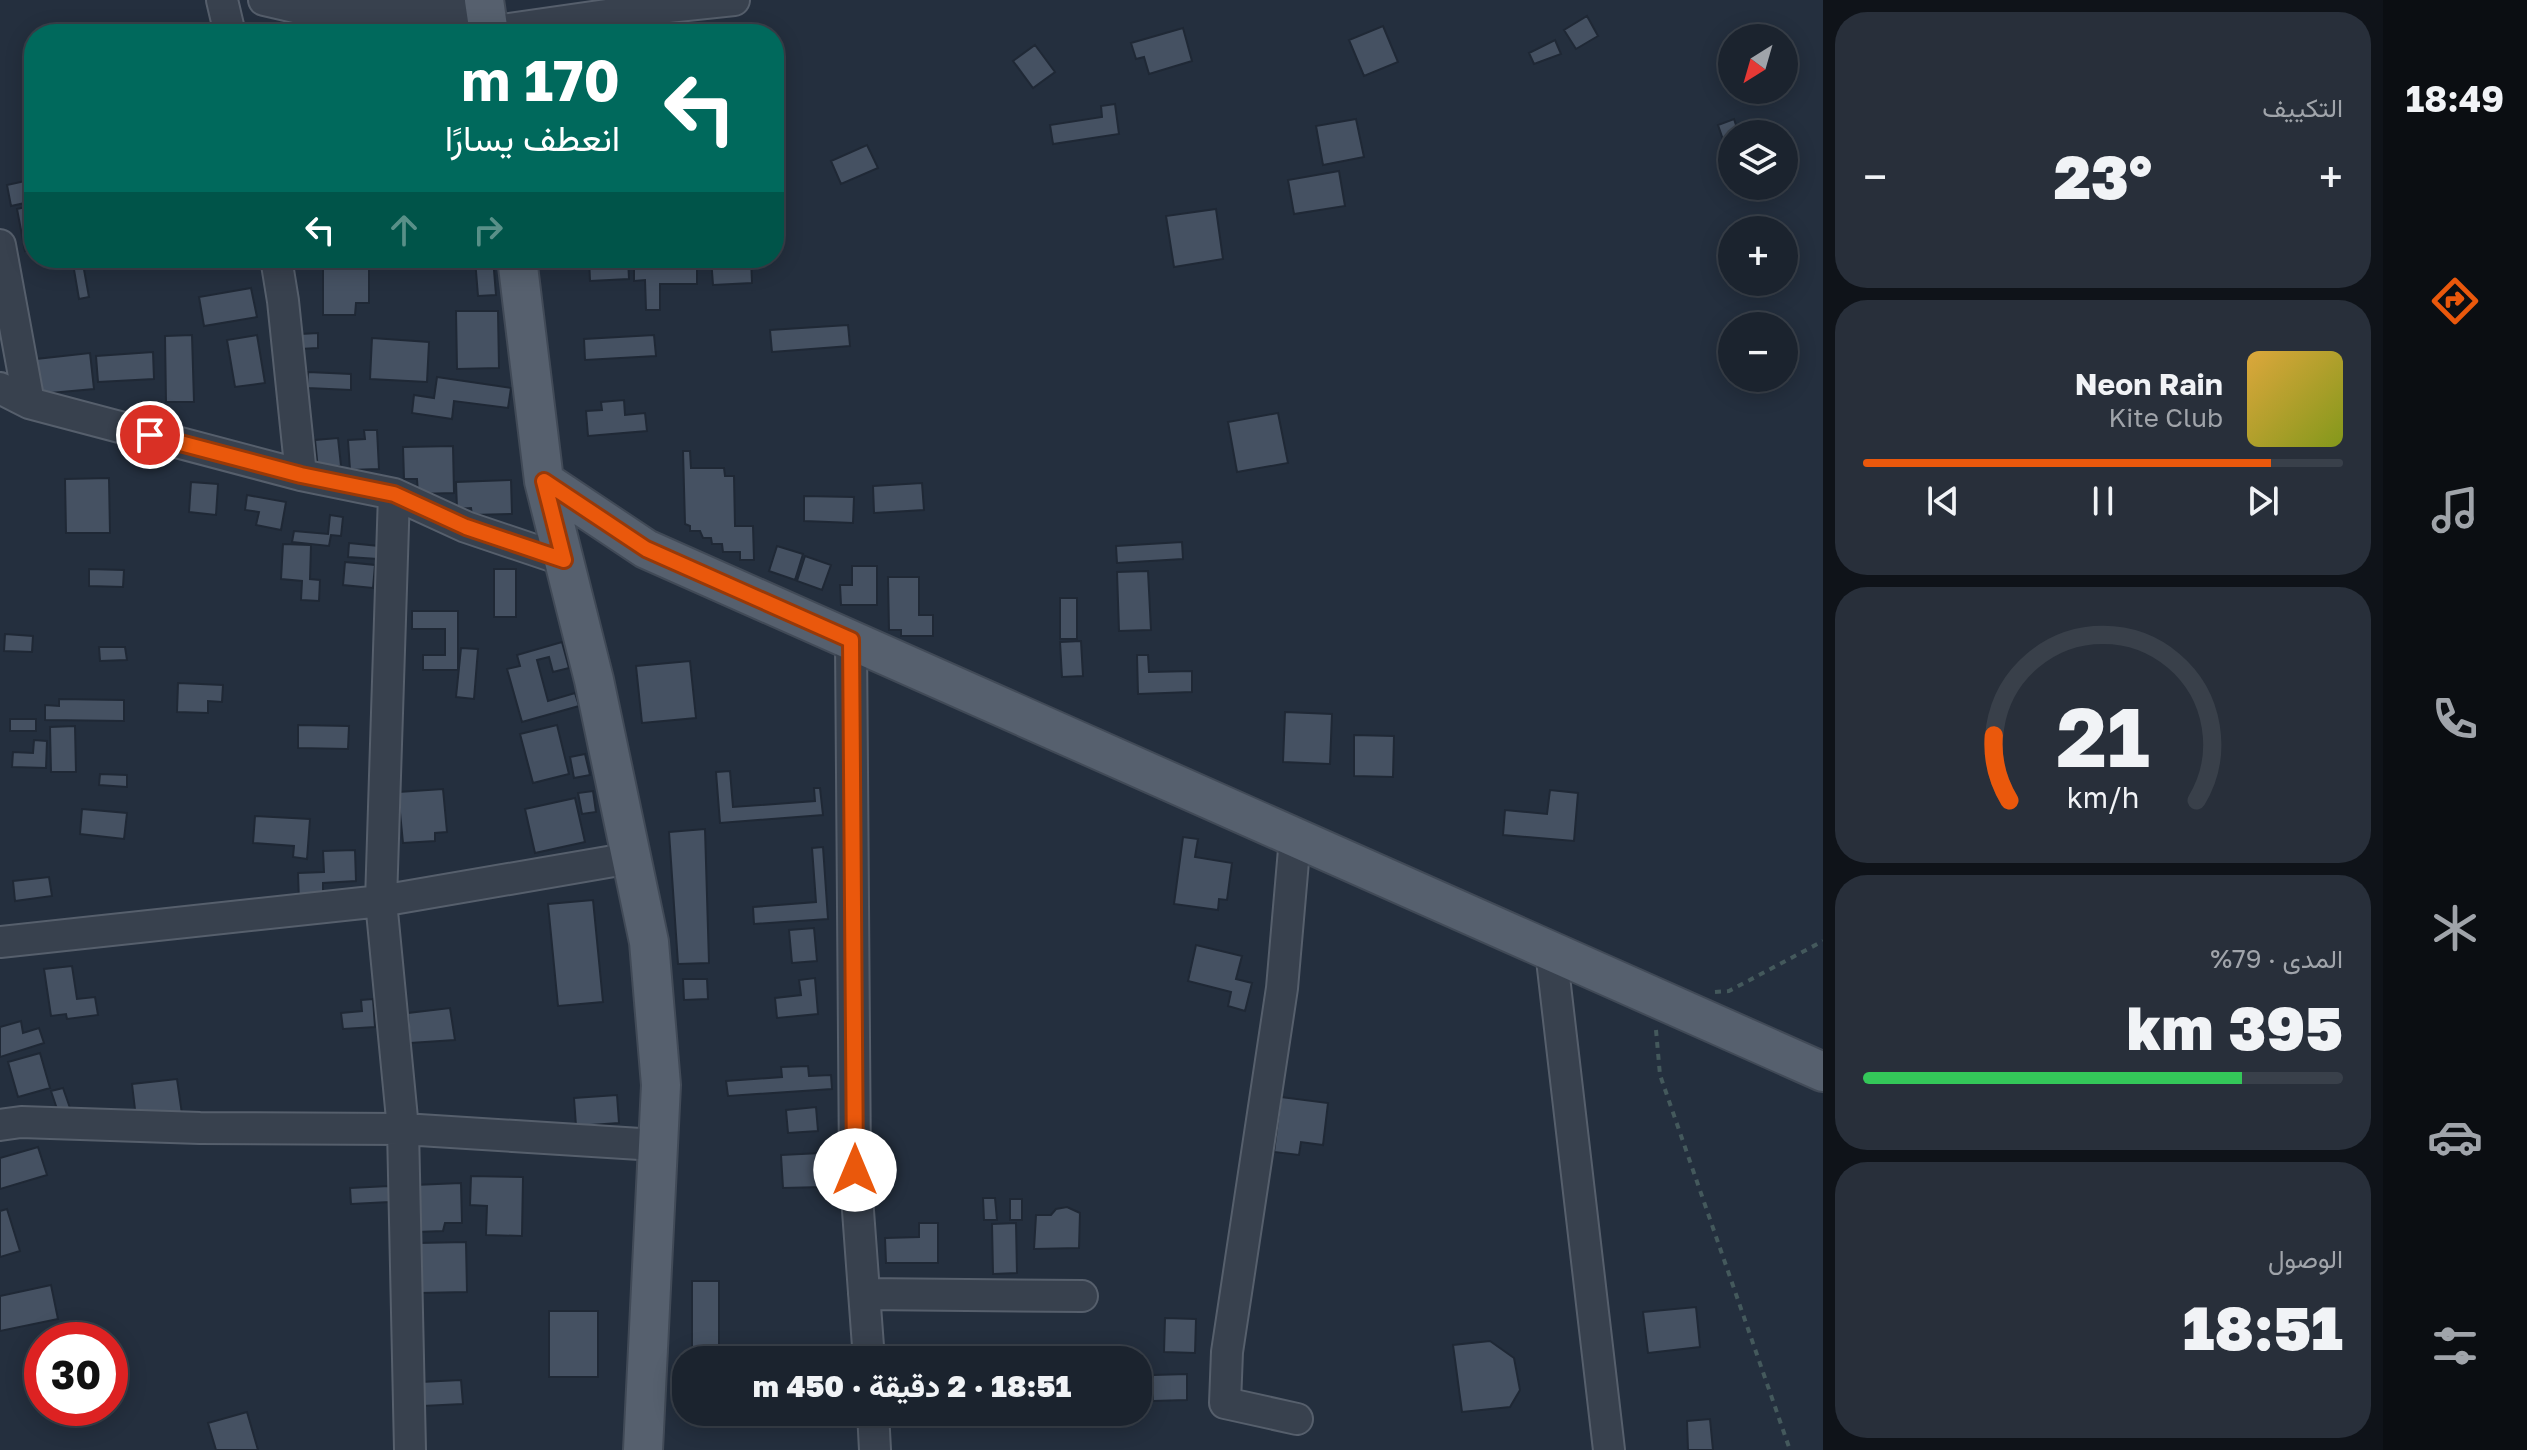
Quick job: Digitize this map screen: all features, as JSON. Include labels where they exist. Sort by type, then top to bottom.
[{"type":"main road","points":[[518,268],[544,481],[594,680],[649,942],[661,1085],[643,1450]]},
{"type":"main road","points":[[544,481],[646,549],[1823,1072]]},
{"type":"street","points":[[222,0],[228,24]]},
{"type":"street","points":[[264,0],[320,13],[487,18],[649,9],[734,0]]},
{"type":"street","points":[[0,245],[29,403]]},
{"type":"street","points":[[278,268],[301,475]]},
{"type":"street","points":[[0,388],[29,403],[301,475],[394,494],[466,527],[564,560]]},
{"type":"street","points":[[394,494],[381,901],[403,1129],[410,1450]]},
{"type":"street","points":[[851,640],[855,1170],[868,1346]]},
{"type":"street","points":[[1295,838],[1282,988],[1227,1352],[1225,1403],[1297,1419]]},
{"type":"street","points":[[0,942],[381,901],[631,858]]},
{"type":"street","points":[[1551,951],[1609,1450]]},
{"type":"street","points":[[0,1125],[21,1122],[200,1128],[403,1129],[656,1145]]},
{"type":"street","points":[[864,1294],[1082,1296]]},
{"type":"street","points":[[874,1426],[875,1450]]},
{"type":"path","points":[[1714,992],[1729,991],[1823,941]]},
{"type":"path","points":[[1653,996],[1660,1075],[1790,1450]]},
{"type":"building","points":[[1587,16],[1598,36],[1576,49],[1564,30]]},
{"type":"building","points":[[1383,26],[1398,62],[1364,76],[1349,40]]},
{"type":"building","points":[[1183,28],[1192,61],[1149,74],[1144,57],[1136,59],[1131,43]]},
{"type":"building","points":[[1555,40],[1561,54],[1534,64],[1529,53]]},
{"type":"building","points":[[1035,45],[1055,72],[1033,88],[1013,61]]},
{"type":"building","points":[[1115,104],[1119,134],[1053,144],[1050,125],[1102,117],[1101,106]]},
{"type":"building","points":[[1356,119],[1364,157],[1323,165],[1316,126]]},
{"type":"building","points":[[867,145],[878,168],[841,184],[831,161]]},
{"type":"building","points":[[1339,171],[1345,206],[1294,214],[1288,180]]},
{"type":"building","points":[[24,181],[24,203],[11,206],[7,185]]},
{"type":"building","points":[[24,207],[24,246],[17,209]]},
{"type":"building","points":[[1216,209],[1223,259],[1174,267],[1166,216]]},
{"type":"building","points":[[74,268],[84,268],[89,297],[79,299]]},
{"type":"building","points":[[323,268],[369,268],[369,303],[356,303],[355,315],[323,315]]},
{"type":"building","points":[[476,268],[494,268],[496,295],[478,296]]},
{"type":"building","points":[[589,268],[628,268],[629,279],[590,281]]},
{"type":"building","points":[[634,268],[697,268],[697,284],[660,284],[660,310],[646,310],[645,280],[634,281]]},
{"type":"building","points":[[712,268],[751,268],[752,283],[713,285]]},
{"type":"building","points":[[251,288],[257,317],[204,326],[199,297]]},
{"type":"building","points":[[456,311],[498,311],[499,368],[457,369]]},
{"type":"building","points":[[848,325],[850,346],[772,352],[770,330]]},
{"type":"building","points":[[318,333],[318,348],[300,349],[300,334]]},
{"type":"building","points":[[192,335],[194,402],[166,402],[165,336]]},
{"type":"building","points":[[257,335],[265,383],[235,387],[227,340]]},
{"type":"building","points":[[654,335],[656,356],[585,360],[584,339]]},
{"type":"building","points":[[372,338],[429,342],[427,382],[370,379]]},
{"type":"building","points":[[153,352],[154,379],[98,382],[96,356]]},
{"type":"building","points":[[90,353],[94,389],[39,394],[36,359]]},
{"type":"building","points":[[308,372],[351,374],[351,390],[307,388]]},
{"type":"building","points":[[437,377],[511,388],[508,408],[454,401],[452,419],[412,413],[414,395],[434,398]]},
{"type":"building","points":[[624,400],[625,415],[645,413],[647,431],[588,436],[586,411],[602,410],[601,402]]},
{"type":"building","points":[[1278,413],[1288,463],[1237,472],[1228,422]]},
{"type":"building","points":[[364,430],[377,430],[379,469],[350,470],[348,440],[365,439]]},
{"type":"building","points":[[338,438],[341,466],[318,469],[315,440]]},
{"type":"building","points":[[453,446],[454,493],[418,494],[417,479],[404,479],[403,447]]},
{"type":"building","points":[[683,451],[690,451],[691,468],[724,468],[725,476],[734,476],[735,526],[753,526],[754,560],[740,560],[740,552],[723,552],[722,544],[712,544],[711,538],[703,538],[700,531],[690,531],[690,526],[685,524]]},
{"type":"building","points":[[109,478],[110,533],[66,533],[65,479]]},
{"type":"building","points":[[511,480],[512,514],[472,515],[471,508],[457,509],[456,482]]},
{"type":"building","points":[[191,482],[218,484],[216,515],[189,512]]},
{"type":"building","points":[[922,483],[924,510],[874,513],[873,486]]},
{"type":"building","points":[[247,495],[286,502],[281,530],[256,525],[259,512],[245,510]]},
{"type":"building","points":[[804,496],[854,497],[853,523],[804,521]]},
{"type":"building","points":[[330,515],[343,517],[341,536],[331,535],[329,546],[292,542],[294,531],[328,534]]},
{"type":"building","points":[[1182,542],[1183,559],[1117,563],[1116,546]]},
{"type":"building","points":[[349,543],[379,546],[378,559],[348,557]]},
{"type":"building","points":[[283,544],[311,545],[310,579],[320,580],[319,601],[301,600],[302,581],[281,579]]},
{"type":"building","points":[[777,546],[803,554],[795,580],[769,571]]},
{"type":"building","points":[[805,556],[831,565],[822,590],[797,581]]},
{"type":"building","points":[[345,562],[375,565],[373,588],[343,585]]},
{"type":"building","points":[[852,566],[877,566],[877,605],[841,605],[840,585],[852,585]]},
{"type":"building","points":[[89,569],[124,570],[123,587],[89,586]]},
{"type":"building","points":[[494,569],[516,569],[516,617],[494,617]]},
{"type":"building","points":[[1148,571],[1151,630],[1119,631],[1117,572]]},
{"type":"building","points":[[888,577],[919,577],[919,615],[933,615],[933,636],[901,636],[901,630],[889,630]]},
{"type":"building","points":[[1060,598],[1077,598],[1077,639],[1060,639]]},
{"type":"building","points":[[412,611],[458,611],[458,670],[423,670],[423,655],[445,655],[445,629],[412,629]]},
{"type":"building","points":[[5,634],[33,636],[32,652],[4,651]]},
{"type":"building","points":[[1081,641],[1083,676],[1062,677],[1060,642]]},
{"type":"building","points":[[562,642],[569,668],[553,672],[549,657],[537,660],[548,701],[575,693],[579,706],[522,722],[507,669],[520,666],[517,655]]},
{"type":"building","points":[[99,647],[125,647],[127,660],[100,661]]},
{"type":"building","points":[[461,648],[478,649],[474,699],[456,697]]},
{"type":"building","points":[[1137,655],[1148,655],[1149,672],[1192,671],[1192,692],[1138,694]]},
{"type":"building","points":[[690,661],[696,718],[642,723],[636,666]]},
{"type":"building","points":[[178,683],[223,685],[222,702],[208,701],[208,713],[177,712]]},
{"type":"building","points":[[59,699],[124,700],[124,721],[45,720],[45,705],[59,706]]},
{"type":"building","points":[[1285,712],[1332,714],[1330,764],[1283,762]]},
{"type":"building","points":[[10,719],[36,719],[36,731],[10,731]]},
{"type":"building","points":[[298,725],[349,726],[348,749],[298,748]]},
{"type":"building","points":[[557,725],[569,774],[533,783],[520,734]]},
{"type":"building","points":[[75,726],[76,772],[51,772],[50,727]]},
{"type":"building","points":[[1354,735],[1394,736],[1393,777],[1354,776]]},
{"type":"building","points":[[34,740],[47,741],[46,768],[12,767],[13,752],[33,753]]},
{"type":"building","points":[[585,754],[590,775],[574,778],[570,757]]},
{"type":"building","points":[[730,771],[733,807],[815,801],[814,788],[820,788],[823,815],[720,823],[716,772]]},
{"type":"building","points":[[100,774],[127,775],[127,787],[99,785]]},
{"type":"building","points":[[443,789],[447,832],[435,833],[435,841],[403,843],[398,792]]},
{"type":"building","points":[[1550,790],[1578,793],[1574,841],[1503,835],[1505,810],[1547,814]]},
{"type":"building","points":[[593,791],[596,812],[582,814],[578,793]]},
{"type":"building","points":[[575,798],[585,842],[535,853],[525,809]]},
{"type":"building","points":[[82,809],[127,813],[124,839],[80,834]]},
{"type":"building","points":[[255,816],[310,819],[307,859],[293,857],[294,846],[253,843]]},
{"type":"building","points":[[705,829],[709,963],[678,964],[669,832]]},
{"type":"building","points":[[1183,837],[1198,839],[1195,857],[1232,863],[1227,900],[1219,899],[1218,910],[1174,904]]},
{"type":"building","points":[[823,847],[828,919],[754,924],[753,907],[816,902],[812,848]]},
{"type":"building","points":[[355,850],[356,881],[323,883],[323,894],[299,902],[298,873],[324,872],[323,851]]},
{"type":"building","points":[[49,877],[52,896],[15,901],[13,881]]},
{"type":"building","points":[[593,900],[603,1002],[558,1006],[548,904]]},
{"type":"building","points":[[814,928],[817,961],[792,963],[789,930]]},
{"type":"building","points":[[1196,945],[1242,956],[1236,979],[1252,983],[1245,1011],[1228,1006],[1231,992],[1188,981]]},
{"type":"building","points":[[72,966],[77,999],[95,997],[98,1015],[67,1019],[66,1014],[51,1016],[44,969]]},
{"type":"building","points":[[815,978],[818,1014],[777,1018],[775,998],[801,995],[799,980]]},
{"type":"building","points":[[683,979],[707,979],[708,999],[684,1000]]},
{"type":"building","points":[[373,999],[375,1027],[343,1029],[341,1013],[362,1011],[361,1000]]},
{"type":"building","points":[[450,1008],[455,1040],[410,1043],[408,1013]]},
{"type":"building","points":[[21,1021],[23,1033],[39,1028],[44,1043],[0,1057],[0,1027]]},
{"type":"building","points":[[40,1053],[50,1088],[18,1097],[8,1062]]},
{"type":"building","points":[[808,1066],[809,1076],[831,1075],[832,1089],[728,1096],[726,1081],[782,1077],[781,1067]]},
{"type":"building","points":[[177,1079],[182,1114],[136,1118],[132,1084]]},
{"type":"building","points":[[63,1088],[70,1108],[58,1112],[51,1091]]},
{"type":"building","points":[[617,1095],[619,1123],[576,1126],[574,1098]]},
{"type":"building","points":[[1281,1097],[1328,1103],[1323,1145],[1301,1142],[1299,1155],[1274,1152]]},
{"type":"building","points":[[816,1107],[818,1131],[788,1133],[786,1110]]},
{"type":"building","points":[[38,1147],[47,1175],[0,1189],[0,1158]]},
{"type":"building","points":[[821,1153],[823,1187],[783,1188],[781,1155]]},
{"type":"building","points":[[471,1176],[523,1177],[522,1236],[486,1235],[487,1206],[470,1205]]},
{"type":"building","points":[[461,1183],[462,1223],[445,1223],[443,1231],[416,1232],[414,1185]]},
{"type":"building","points":[[389,1186],[390,1202],[351,1204],[350,1188]]},
{"type":"building","points":[[983,1198],[995,1198],[997,1220],[984,1220]]},
{"type":"building","points":[[1010,1199],[1022,1199],[1022,1220],[1010,1220]]},
{"type":"building","points":[[1067,1207],[1080,1213],[1079,1248],[1034,1249],[1036,1215],[1051,1215],[1056,1209]]},
{"type":"building","points":[[7,1209],[20,1251],[0,1257],[0,1211]]},
{"type":"building","points":[[919,1223],[938,1223],[938,1263],[886,1263],[885,1238],[919,1237]]},
{"type":"building","points":[[1016,1223],[1017,1273],[993,1274],[992,1224]]},
{"type":"building","points":[[466,1242],[467,1292],[419,1293],[418,1243]]},
{"type":"building","points":[[692,1281],[719,1281],[719,1346],[692,1346]]},
{"type":"building","points":[[51,1285],[58,1319],[24,1322],[24,1326],[0,1331],[0,1296]]},
{"type":"building","points":[[1696,1307],[1700,1347],[1648,1353],[1643,1312]]},
{"type":"building","points":[[549,1311],[598,1311],[598,1377],[549,1377]]},
{"type":"building","points":[[1165,1318],[1196,1319],[1195,1353],[1164,1352]]},
{"type":"building","points":[[1490,1341],[1514,1358],[1520,1390],[1510,1407],[1462,1412],[1453,1345]]},
{"type":"building","points":[[1187,1374],[1187,1400],[1153,1401],[1153,1375]]},
{"type":"building","points":[[461,1380],[463,1404],[422,1406],[420,1382]]},
{"type":"building","points":[[247,1412],[258,1450],[216,1450],[208,1423]]},
{"type":"building","points":[[1710,1419],[1713,1450],[1688,1450],[1687,1421]]},
{"type":"route","points":[[150,435],[301,475],[394,494],[466,527],[564,560],[544,481],[646,549],[851,640],[855,1170]]}]
